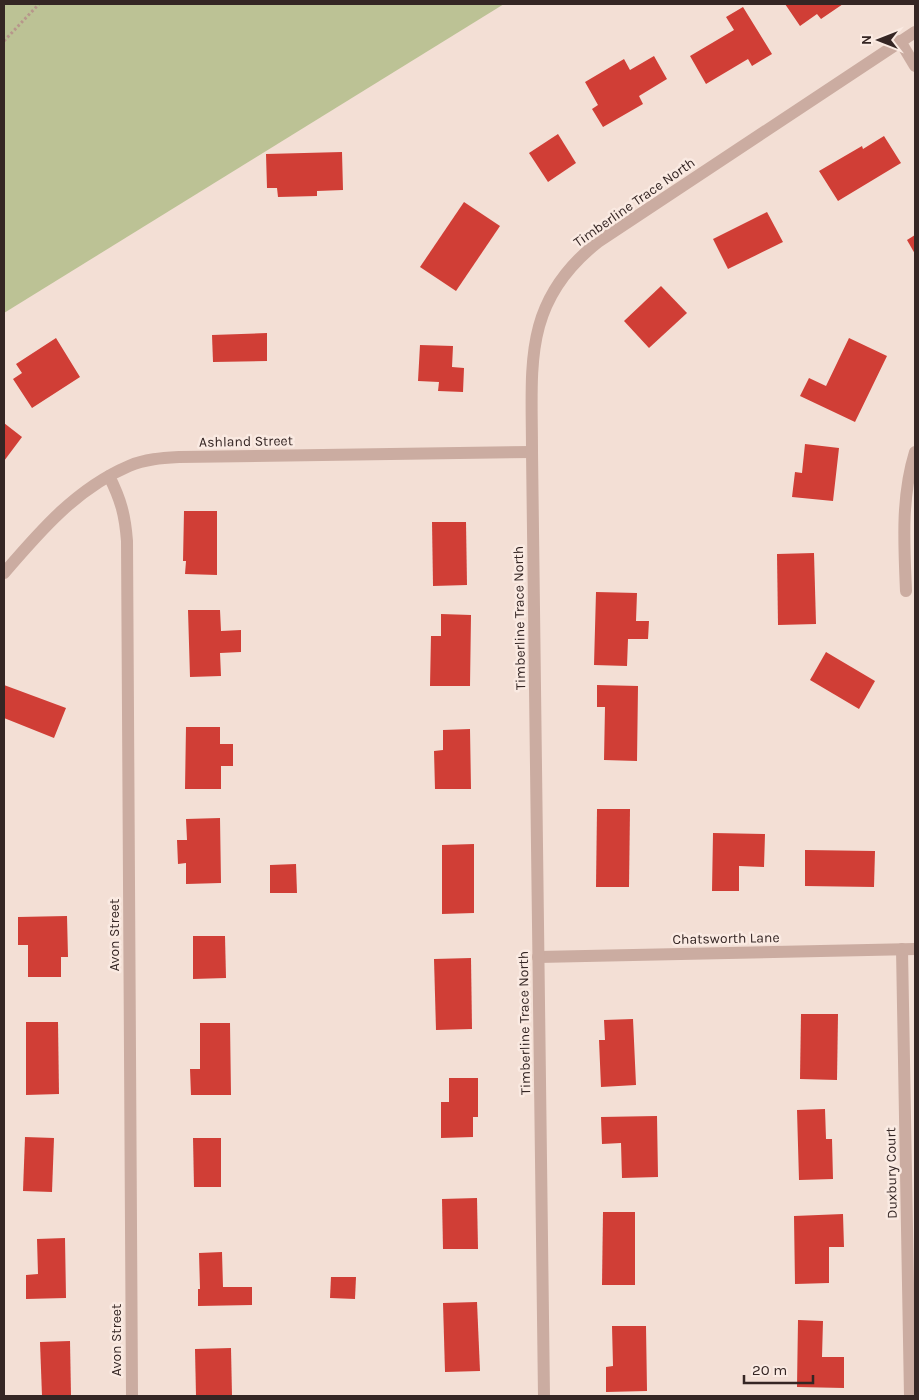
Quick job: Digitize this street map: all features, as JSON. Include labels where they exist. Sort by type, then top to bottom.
[{"type":"street","name":"Timberline Trace North","points":[[544,1396],[532,452],[532,370],[537,330],[546,304],[558,284],[573,265],[598,242],[915,32]]},
{"type":"street","points":[[900,42],[915,66]]},
{"type":"street","name":"Ashland Street","points":[[4,573],[39,532],[70,502],[109,476],[130,465],[154,459],[179,456],[532,452]]},
{"type":"street","points":[[906,591],[904,516],[909,476],[915,452]]},
{"type":"street","name":"Avon Street","points":[[109,476],[120,498],[126,521],[127,541],[132,1396]]},
{"type":"street","name":"Duxbury Court","points":[[902,949],[910,1396]]},
{"type":"street","name":"Chatsworth Lane","points":[[538,956],[915,949]]},
{"type":"path","points":[[4,41],[39,4]]},
{"type":"green space","points":[[4,4],[504,4],[4,313]]},
{"type":"building","points":[[785,4],[843,4],[821,19],[817,14],[800,26]]},
{"type":"building","points":[[743,7],[772,54],[752,66],[748,59],[706,84],[690,56],[734,30],[726,17]]},
{"type":"building","points":[[654,56],[667,79],[639,96],[643,104],[603,127],[592,109],[598,105],[585,82],[624,59],[630,70]]},
{"type":"building","points":[[558,134],[576,163],[548,182],[529,153]]},
{"type":"building","points":[[884,136],[901,163],[838,201],[819,171],[862,146],[863,149]]},
{"type":"building","points":[[342,152],[343,190],[317,191],[317,196],[278,197],[277,188],[267,188],[266,154]]},
{"type":"building","points":[[464,202],[500,226],[456,291],[420,267]]},
{"type":"building","points":[[767,212],[783,242],[728,269],[713,239]]},
{"type":"building","points":[[915,235],[915,254],[907,240]]},
{"type":"building","points":[[661,286],[687,313],[649,348],[624,321]]},
{"type":"building","points":[[267,333],[267,361],[213,362],[212,335]]},
{"type":"building","points":[[56,338],[80,377],[32,408],[13,379],[22,373],[16,364]]},
{"type":"building","points":[[849,338],[887,356],[855,422],[800,396],[809,378],[826,386]]},
{"type":"building","points":[[420,345],[453,346],[452,367],[464,368],[463,392],[438,391],[439,382],[418,381]]},
{"type":"building","points":[[4,423],[22,437],[4,461]]},
{"type":"building","points":[[805,444],[839,448],[833,501],[792,497],[795,472],[802,473]]},
{"type":"building","points":[[184,511],[217,511],[217,575],[185,574],[186,561],[183,561]]},
{"type":"building","points":[[432,522],[466,522],[467,585],[433,586]]},
{"type":"building","points":[[814,553],[816,624],[778,625],[777,554]]},
{"type":"building","points":[[596,592],[637,593],[636,621],[649,621],[648,639],[628,639],[627,666],[594,665]]},
{"type":"building","points":[[188,610],[220,610],[221,631],[241,630],[241,652],[220,653],[221,676],[190,677]]},
{"type":"building","points":[[441,614],[471,615],[470,686],[430,686],[431,636],[441,636]]},
{"type":"building","points":[[826,652],[875,681],[859,709],[810,680]]},
{"type":"building","points":[[4,685],[66,708],[54,738],[4,718]]},
{"type":"building","points":[[597,685],[638,686],[637,761],[604,760],[605,707],[597,707]]},
{"type":"building","points":[[186,727],[220,727],[220,744],[233,744],[233,766],[221,766],[221,789],[185,789]]},
{"type":"building","points":[[470,729],[471,789],[435,789],[434,751],[443,750],[443,730]]},
{"type":"building","points":[[597,809],[630,809],[629,887],[596,887]]},
{"type":"building","points":[[220,818],[221,883],[186,884],[186,863],[178,864],[177,840],[187,840],[186,819]]},
{"type":"building","points":[[713,833],[765,834],[764,867],[739,866],[739,891],[712,891]]},
{"type":"building","points":[[474,844],[474,913],[442,914],[442,845]]},
{"type":"building","points":[[805,850],[875,851],[874,887],[805,886]]},
{"type":"building","points":[[296,864],[297,893],[270,893],[270,865]]},
{"type":"building","points":[[67,916],[68,957],[61,957],[61,977],[28,977],[28,945],[18,945],[18,917]]},
{"type":"building","points":[[193,936],[225,936],[226,978],[193,979]]},
{"type":"building","points":[[471,958],[472,1029],[436,1030],[434,959]]},
{"type":"building","points":[[801,1014],[838,1014],[837,1080],[800,1079]]},
{"type":"building","points":[[633,1019],[636,1085],[601,1087],[599,1040],[605,1040],[604,1020]]},
{"type":"building","points":[[26,1022],[58,1022],[59,1094],[26,1095]]},
{"type":"building","points":[[200,1023],[230,1023],[231,1095],[191,1095],[190,1069],[200,1069]]},
{"type":"building","points":[[449,1078],[478,1078],[478,1117],[473,1117],[473,1137],[441,1138],[441,1102],[449,1102]]},
{"type":"building","points":[[825,1109],[826,1139],[832,1139],[833,1179],[799,1180],[797,1110]]},
{"type":"building","points":[[657,1116],[658,1177],[622,1178],[621,1143],[602,1144],[601,1117]]},
{"type":"building","points":[[25,1137],[54,1138],[52,1192],[23,1191]]},
{"type":"building","points":[[193,1138],[221,1138],[221,1187],[194,1187]]},
{"type":"building","points":[[477,1198],[478,1249],[443,1249],[442,1199]]},
{"type":"building","points":[[603,1212],[635,1212],[635,1285],[602,1285]]},
{"type":"building","points":[[843,1214],[844,1247],[829,1247],[829,1283],[795,1284],[794,1216]]},
{"type":"building","points":[[65,1238],[66,1298],[26,1299],[26,1275],[38,1274],[37,1239]]},
{"type":"building","points":[[222,1252],[223,1287],[252,1287],[252,1305],[198,1306],[198,1289],[200,1289],[199,1253]]},
{"type":"building","points":[[331,1277],[356,1277],[355,1299],[330,1298]]},
{"type":"building","points":[[477,1302],[480,1371],[445,1372],[443,1303]]},
{"type":"building","points":[[798,1320],[823,1321],[822,1357],[844,1357],[844,1388],[797,1387]]},
{"type":"building","points":[[612,1326],[646,1326],[647,1391],[606,1392],[606,1367],[613,1366]]},
{"type":"building","points":[[70,1341],[71,1396],[42,1396],[40,1342]]},
{"type":"building","points":[[231,1348],[232,1396],[196,1396],[195,1349]]}]
